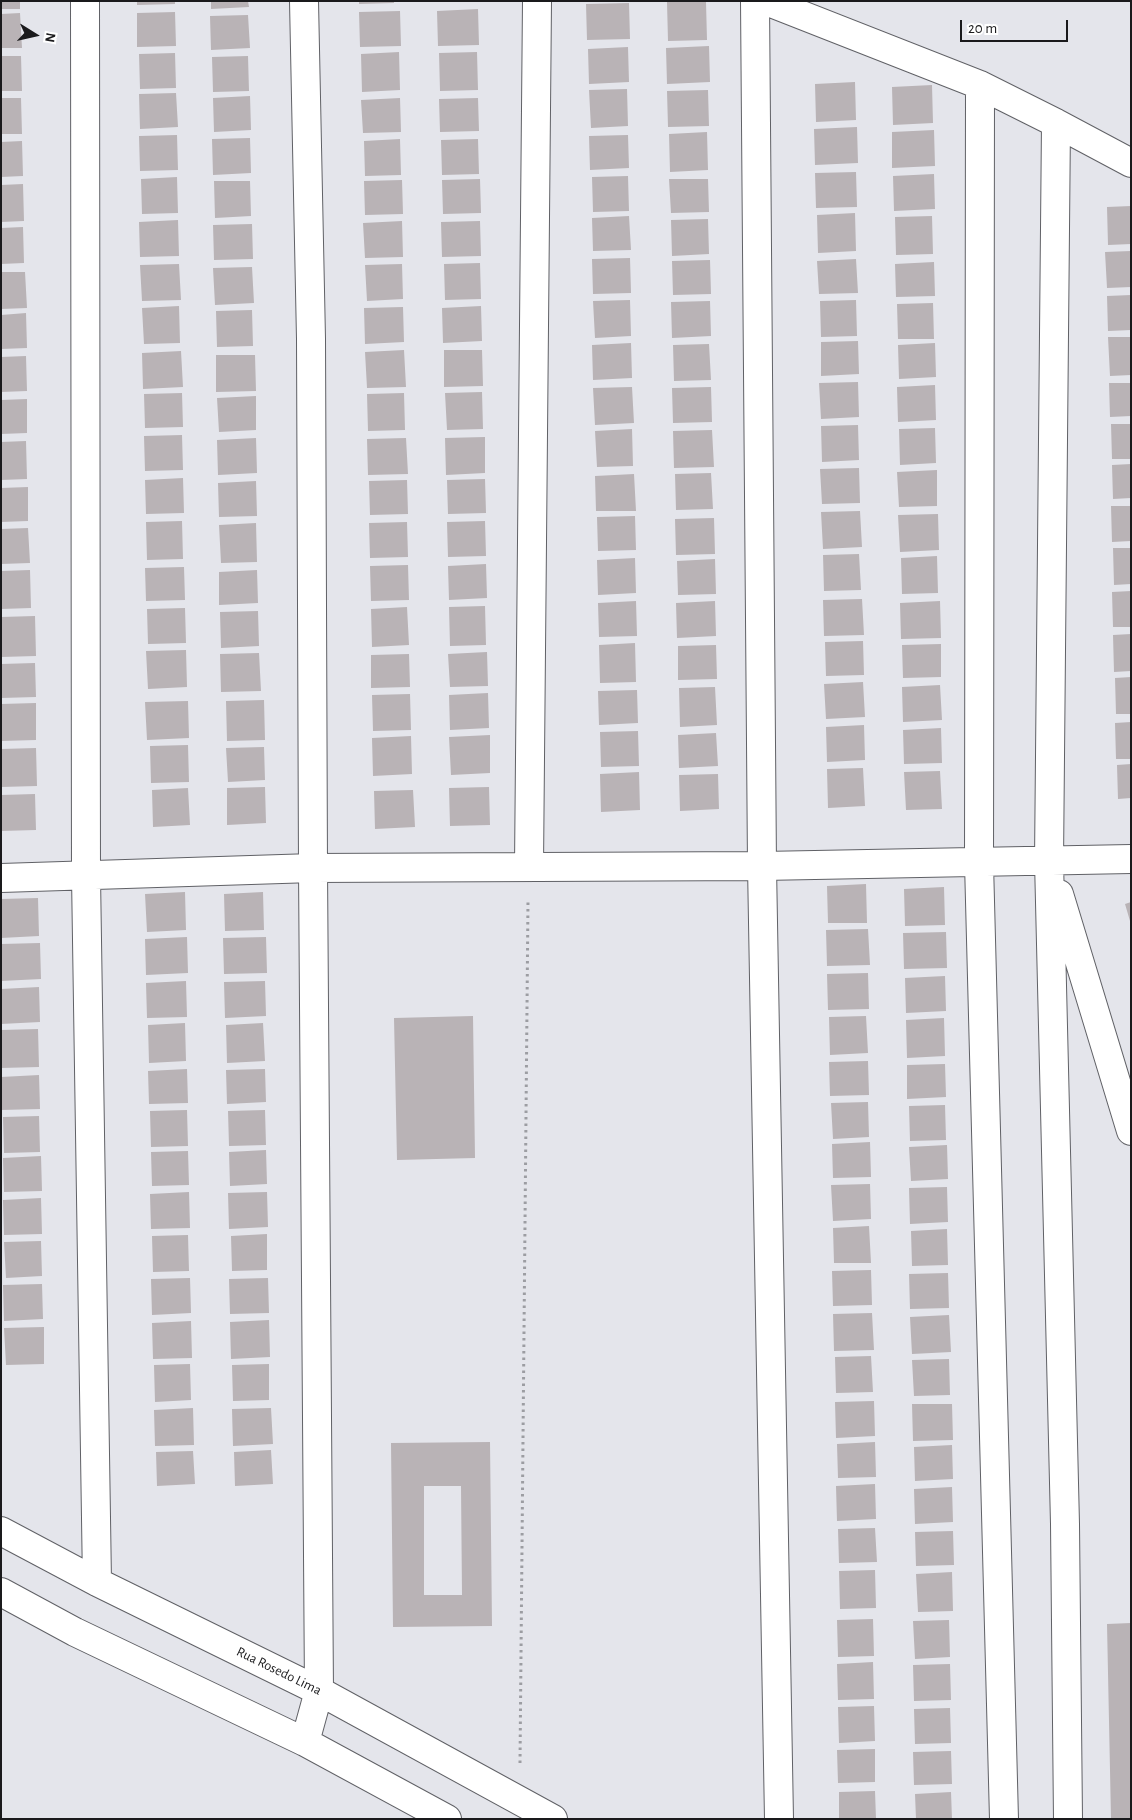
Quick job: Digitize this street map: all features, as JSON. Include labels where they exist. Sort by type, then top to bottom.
[{"type":"street","points":[[85,1],[86,876],[97,1582]]},
{"type":"street","points":[[304,1],[311,339],[319,1691],[305,1742]]},
{"type":"street","points":[[529,866],[537,1]]},
{"type":"street","points":[[755,1],[762,866],[779,1819]]},
{"type":"street","points":[[766,1],[980,85],[1131,163]]},
{"type":"street","points":[[980,85],[979,863],[1004,1819]]},
{"type":"street","points":[[1056,123],[1049,861],[1065,1524],[1068,1819]]},
{"type":"street","points":[[1,878],[313,868],[762,866],[1131,859]]},
{"type":"street","points":[[1049,861],[1131,1131]]},
{"type":"street","name":"Rua Rosedo Lima","points":[[1,1531],[97,1582],[319,1691],[553,1819]]},
{"type":"street","points":[[1,1592],[75,1632],[305,1742],[447,1819]]},
{"type":"path","points":[[520,1801],[529,866]]},
{"type":"building","points":[[1,1],[20,1],[20,9],[1,9]]},
{"type":"building","points":[[137,1],[175,1],[175,4],[137,5]]},
{"type":"building","points":[[211,1],[248,1],[249,7],[211,9]]},
{"type":"building","points":[[359,1],[394,1],[394,3],[359,4]]},
{"type":"building","points":[[667,2],[706,2],[707,40],[668,41]]},
{"type":"building","points":[[629,3],[630,39],[587,40],[586,4]]},
{"type":"building","points":[[478,9],[479,45],[438,46],[437,11]]},
{"type":"building","points":[[400,11],[401,46],[360,47],[359,12]]},
{"type":"building","points":[[175,12],[176,46],[137,47],[137,13]]},
{"type":"building","points":[[20,13],[22,48],[1,48],[1,14]]},
{"type":"building","points":[[248,15],[250,48],[211,50],[210,16]]},
{"type":"building","points":[[709,46],[710,82],[667,84],[666,48]]},
{"type":"building","points":[[628,47],[629,82],[589,84],[588,49]]},
{"type":"building","points":[[399,52],[400,90],[362,92],[361,54]]},
{"type":"building","points":[[477,52],[478,90],[440,91],[439,53]]},
{"type":"building","points":[[175,53],[176,88],[140,89],[139,54]]},
{"type":"building","points":[[1,56],[21,56],[22,91],[1,91]]},
{"type":"building","points":[[248,56],[249,91],[213,92],[212,57]]},
{"type":"building","points":[[855,82],[856,120],[816,122],[815,84]]},
{"type":"building","points":[[932,85],[933,123],[893,125],[892,87]]},
{"type":"building","points":[[627,89],[628,126],[591,128],[589,90]]},
{"type":"building","points":[[708,90],[709,126],[668,127],[667,91]]},
{"type":"building","points":[[176,93],[178,127],[140,129],[139,94]]},
{"type":"building","points":[[250,96],[251,130],[214,132],[213,98]]},
{"type":"building","points":[[1,98],[21,98],[22,134],[1,134]]},
{"type":"building","points":[[400,98],[401,132],[363,133],[361,100]]},
{"type":"building","points":[[478,98],[479,131],[440,132],[439,99]]},
{"type":"building","points":[[857,127],[858,163],[815,165],[814,129]]},
{"type":"building","points":[[934,130],[935,166],[892,168],[892,132]]},
{"type":"building","points":[[707,132],[708,170],[670,172],[669,134]]},
{"type":"building","points":[[177,135],[178,170],[140,171],[139,136]]},
{"type":"building","points":[[628,135],[629,168],[590,170],[589,136]]},
{"type":"building","points":[[250,138],[251,173],[213,175],[212,139]]},
{"type":"building","points":[[400,139],[401,175],[365,176],[364,141]]},
{"type":"building","points":[[478,139],[479,174],[442,175],[441,140]]},
{"type":"building","points":[[22,141],[23,176],[1,177],[1,142]]},
{"type":"building","points":[[856,172],[857,207],[816,208],[815,173]]},
{"type":"building","points":[[934,174],[935,209],[894,211],[893,176]]},
{"type":"building","points":[[628,176],[629,211],[593,212],[592,177]]},
{"type":"building","points":[[177,177],[178,213],[142,214],[141,179]]},
{"type":"building","points":[[480,179],[481,213],[443,214],[442,180]]},
{"type":"building","points":[[669,179],[708,179],[709,212],[671,213]]},
{"type":"building","points":[[402,180],[403,214],[365,215],[364,181]]},
{"type":"building","points":[[214,181],[250,181],[251,216],[215,218]]},
{"type":"building","points":[[23,184],[24,221],[1,222],[1,185]]},
{"type":"building","points":[[1131,206],[1131,244],[1108,245],[1107,207]]},
{"type":"building","points":[[855,213],[856,251],[818,253],[817,215]]},
{"type":"building","points":[[629,216],[631,250],[593,251],[592,218]]},
{"type":"building","points":[[932,216],[933,254],[896,255],[895,217]]},
{"type":"building","points":[[708,219],[709,254],[672,256],[671,220]]},
{"type":"building","points":[[178,220],[179,256],[140,257],[139,222]]},
{"type":"building","points":[[402,221],[403,257],[365,258],[363,223]]},
{"type":"building","points":[[480,221],[481,256],[442,257],[441,222]]},
{"type":"building","points":[[252,224],[253,259],[214,260],[213,225]]},
{"type":"building","points":[[23,227],[24,263],[1,264],[1,228]]},
{"type":"building","points":[[1131,251],[1131,287],[1107,288],[1105,252]]},
{"type":"building","points":[[630,258],[631,293],[593,294],[592,259]]},
{"type":"building","points":[[856,259],[858,293],[819,294],[817,261]]},
{"type":"building","points":[[710,260],[711,294],[673,295],[672,261]]},
{"type":"building","points":[[934,262],[935,296],[896,297],[895,264]]},
{"type":"building","points":[[480,263],[481,299],[445,300],[444,264]]},
{"type":"building","points":[[179,264],[181,300],[142,301],[140,265]]},
{"type":"building","points":[[402,264],[403,299],[367,301],[365,265]]},
{"type":"building","points":[[252,267],[254,303],[215,305],[213,268]]},
{"type":"building","points":[[1,272],[25,272],[27,308],[1,309]]},
{"type":"building","points":[[1131,295],[1131,330],[1108,331],[1107,296]]},
{"type":"building","points":[[630,300],[631,336],[595,338],[593,301]]},
{"type":"building","points":[[856,300],[857,336],[821,337],[820,301]]},
{"type":"building","points":[[710,301],[711,336],[672,338],[671,302]]},
{"type":"building","points":[[933,303],[934,339],[898,339],[897,304]]},
{"type":"building","points":[[179,306],[180,343],[144,344],[142,308]]},
{"type":"building","points":[[481,306],[482,341],[443,343],[442,308]]},
{"type":"building","points":[[403,307],[404,342],[365,344],[364,308]]},
{"type":"building","points":[[252,310],[253,346],[217,347],[216,311]]},
{"type":"building","points":[[26,313],[27,348],[1,349],[1,315]]},
{"type":"building","points":[[1108,337],[1131,337],[1131,375],[1110,376]]},
{"type":"building","points":[[858,341],[859,374],[821,376],[821,342]]},
{"type":"building","points":[[631,343],[632,378],[593,380],[592,345]]},
{"type":"building","points":[[935,343],[936,377],[899,379],[898,345]]},
{"type":"building","points":[[709,344],[711,380],[674,381],[673,345]]},
{"type":"building","points":[[404,350],[406,387],[367,388],[365,352]]},
{"type":"building","points":[[444,350],[482,350],[483,386],[444,387]]},
{"type":"building","points":[[181,351],[183,387],[143,389],[142,353]]},
{"type":"building","points":[[216,355],[255,355],[256,391],[216,392]]},
{"type":"building","points":[[26,356],[27,391],[1,392],[1,357]]},
{"type":"building","points":[[858,382],[859,417],[821,419],[819,383]]},
{"type":"building","points":[[1109,383],[1131,383],[1131,416],[1110,417]]},
{"type":"building","points":[[935,385],[936,420],[898,422],[897,387]]},
{"type":"building","points":[[632,387],[634,423],[595,425],[593,388]]},
{"type":"building","points":[[711,387],[712,422],[673,423],[672,388]]},
{"type":"building","points":[[482,392],[483,429],[447,430],[445,393]]},
{"type":"building","points":[[182,393],[183,427],[145,428],[144,394]]},
{"type":"building","points":[[404,393],[405,430],[368,431],[367,394]]},
{"type":"building","points":[[256,396],[256,430],[219,432],[217,398]]},
{"type":"building","points":[[27,399],[27,433],[1,434],[1,400]]},
{"type":"building","points":[[1111,424],[1131,424],[1131,459],[1112,459]]},
{"type":"building","points":[[858,425],[859,460],[822,462],[821,426]]},
{"type":"building","points":[[935,428],[936,463],[900,465],[899,429]]},
{"type":"building","points":[[632,429],[633,466],[597,467],[595,431]]},
{"type":"building","points":[[712,430],[714,467],[674,468],[673,431]]},
{"type":"building","points":[[182,435],[183,470],[145,471],[144,436]]},
{"type":"building","points":[[485,437],[485,473],[446,475],[445,438]]},
{"type":"building","points":[[256,438],[257,473],[218,475],[217,440]]},
{"type":"building","points":[[406,438],[408,474],[368,475],[367,439]]},
{"type":"building","points":[[26,441],[27,479],[1,480],[1,442]]},
{"type":"building","points":[[1131,464],[1131,498],[1113,499],[1112,465]]},
{"type":"building","points":[[859,468],[860,503],[822,504],[820,469]]},
{"type":"building","points":[[937,470],[937,506],[899,507],[897,472]]},
{"type":"building","points":[[711,473],[713,509],[676,510],[675,474]]},
{"type":"building","points":[[634,474],[636,511],[596,511],[595,476]]},
{"type":"building","points":[[183,478],[184,513],[146,514],[145,480]]},
{"type":"building","points":[[485,479],[486,513],[448,514],[447,480]]},
{"type":"building","points":[[407,480],[408,514],[370,515],[369,481]]},
{"type":"building","points":[[256,481],[257,516],[219,517],[218,483]]},
{"type":"building","points":[[28,487],[28,521],[1,522],[1,488]]},
{"type":"building","points":[[1111,506],[1131,506],[1131,541],[1112,542]]},
{"type":"building","points":[[860,511],[862,547],[823,549],[821,512]]},
{"type":"building","points":[[938,514],[939,550],[900,552],[898,515]]},
{"type":"building","points":[[635,516],[636,550],[598,551],[597,517]]},
{"type":"building","points":[[714,518],[715,554],[676,555],[675,519]]},
{"type":"building","points":[[182,521],[183,559],[147,560],[146,522]]},
{"type":"building","points":[[485,521],[486,556],[448,557],[447,522]]},
{"type":"building","points":[[407,522],[408,557],[370,558],[369,523]]},
{"type":"building","points":[[256,523],[257,562],[221,563],[219,525]]},
{"type":"building","points":[[28,528],[30,563],[1,564],[1,529]]},
{"type":"building","points":[[1113,548],[1131,548],[1131,584],[1114,585]]},
{"type":"building","points":[[859,554],[861,590],[824,591],[823,555]]},
{"type":"building","points":[[937,556],[938,593],[902,594],[901,558]]},
{"type":"building","points":[[635,558],[636,593],[598,595],[597,560]]},
{"type":"building","points":[[715,559],[716,594],[678,595],[677,561]]},
{"type":"building","points":[[486,564],[487,598],[449,600],[448,566]]},
{"type":"building","points":[[408,565],[409,600],[371,601],[370,566]]},
{"type":"building","points":[[184,567],[185,600],[146,601],[145,568]]},
{"type":"building","points":[[30,570],[31,608],[1,609],[1,571]]},
{"type":"building","points":[[257,570],[258,603],[219,605],[219,572]]},
{"type":"building","points":[[1131,591],[1131,627],[1113,627],[1112,592]]},
{"type":"building","points":[[862,599],[864,635],[824,636],[823,600]]},
{"type":"building","points":[[636,601],[637,636],[599,637],[598,603]]},
{"type":"building","points":[[715,601],[716,636],[677,638],[676,603]]},
{"type":"building","points":[[940,601],[941,638],[901,639],[900,603]]},
{"type":"building","points":[[485,606],[486,645],[450,646],[449,607]]},
{"type":"building","points":[[407,607],[409,645],[372,647],[371,609]]},
{"type":"building","points":[[185,608],[186,643],[148,644],[147,609]]},
{"type":"building","points":[[258,611],[259,646],[221,648],[220,612]]},
{"type":"building","points":[[35,616],[36,656],[1,657],[1,617]]},
{"type":"building","points":[[1131,634],[1131,671],[1114,672],[1113,635]]},
{"type":"building","points":[[863,641],[864,675],[826,676],[825,642]]},
{"type":"building","points":[[635,643],[636,682],[600,683],[599,645]]},
{"type":"building","points":[[941,644],[941,677],[903,678],[902,645]]},
{"type":"building","points":[[716,645],[717,679],[678,680],[678,646]]},
{"type":"building","points":[[186,650],[187,687],[148,689],[146,651]]},
{"type":"building","points":[[487,652],[488,686],[450,687],[448,654]]},
{"type":"building","points":[[259,653],[261,691],[221,692],[220,654]]},
{"type":"building","points":[[409,654],[410,687],[371,688],[371,655]]},
{"type":"building","points":[[35,663],[36,697],[1,698],[1,664]]},
{"type":"building","points":[[1131,677],[1131,714],[1116,714],[1115,678]]},
{"type":"building","points":[[863,682],[865,717],[826,719],[824,684]]},
{"type":"building","points":[[940,685],[942,720],[903,722],[902,687]]},
{"type":"building","points":[[715,687],[717,725],[680,727],[679,688]]},
{"type":"building","points":[[637,690],[638,723],[599,725],[598,691]]},
{"type":"building","points":[[488,693],[489,728],[450,730],[449,695]]},
{"type":"building","points":[[410,694],[411,730],[373,731],[372,695]]},
{"type":"building","points":[[264,700],[265,740],[227,741],[226,701]]},
{"type":"building","points":[[188,701],[189,738],[147,740],[145,702]]},
{"type":"building","points":[[36,703],[36,740],[1,741],[1,704]]},
{"type":"building","points":[[1131,722],[1131,759],[1116,759],[1115,723]]},
{"type":"building","points":[[864,725],[865,760],[827,762],[826,727]]},
{"type":"building","points":[[941,728],[942,763],[904,764],[903,730]]},
{"type":"building","points":[[638,731],[639,766],[601,767],[600,732]]},
{"type":"building","points":[[716,733],[718,766],[679,768],[678,735]]},
{"type":"building","points":[[490,735],[490,773],[451,775],[449,737]]},
{"type":"building","points":[[411,736],[412,774],[373,776],[372,738]]},
{"type":"building","points":[[188,745],[189,782],[151,783],[150,746]]},
{"type":"building","points":[[264,747],[265,780],[228,782],[226,748]]},
{"type":"building","points":[[36,748],[37,786],[1,787],[1,749]]},
{"type":"building","points":[[1131,764],[1131,798],[1118,799],[1117,765]]},
{"type":"building","points":[[863,768],[865,806],[828,808],[827,769]]},
{"type":"building","points":[[940,771],[942,809],[906,810],[904,772]]},
{"type":"building","points":[[639,772],[640,810],[601,812],[600,774]]},
{"type":"building","points":[[718,774],[719,809],[680,811],[679,775]]},
{"type":"building","points":[[265,787],[266,823],[227,825],[227,788]]},
{"type":"building","points":[[489,787],[490,825],[450,826],[449,788]]},
{"type":"building","points":[[188,788],[190,825],[153,827],[152,790]]},
{"type":"building","points":[[413,790],[415,827],[375,829],[374,791]]},
{"type":"building","points":[[35,794],[36,830],[1,831],[1,795]]},
{"type":"building","points":[[866,884],[867,923],[828,923],[827,886]]},
{"type":"building","points":[[944,887],[945,925],[905,926],[904,889]]},
{"type":"building","points":[[185,892],[186,930],[147,932],[145,894]]},
{"type":"building","points":[[263,892],[264,930],[225,931],[224,894]]},
{"type":"building","points":[[38,898],[39,936],[1,938],[1,899]]},
{"type":"building","points":[[1131,902],[1131,921],[1130,921],[1125,904]]},
{"type":"building","points":[[868,929],[870,965],[827,966],[826,930]]},
{"type":"building","points":[[946,932],[947,968],[904,969],[903,933]]},
{"type":"building","points":[[187,937],[188,973],[146,975],[145,939]]},
{"type":"building","points":[[266,937],[267,973],[224,974],[223,938]]},
{"type":"building","points":[[40,943],[41,979],[1,981],[1,944]]},
{"type":"building","points":[[868,973],[869,1009],[828,1010],[827,974]]},
{"type":"building","points":[[945,976],[946,1011],[906,1013],[905,978]]},
{"type":"building","points":[[186,981],[187,1017],[147,1018],[146,983]]},
{"type":"building","points":[[265,981],[266,1016],[225,1018],[224,982]]},
{"type":"building","points":[[39,987],[40,1022],[1,1024],[1,989]]},
{"type":"building","points":[[473,1016],[475,1158],[397,1160],[394,1018]]},
{"type":"building","points":[[866,1016],[868,1053],[830,1055],[829,1017]]},
{"type":"building","points":[[944,1018],[945,1056],[907,1058],[906,1020]]},
{"type":"building","points":[[185,1023],[186,1061],[149,1063],[148,1025]]},
{"type":"building","points":[[263,1023],[265,1061],[227,1063],[226,1025]]},
{"type":"building","points":[[38,1029],[39,1067],[1,1068],[1,1030]]},
{"type":"building","points":[[868,1061],[869,1095],[830,1096],[829,1062]]},
{"type":"building","points":[[945,1064],[946,1097],[907,1099],[907,1065]]},
{"type":"building","points":[[187,1069],[188,1103],[149,1104],[148,1071]]},
{"type":"building","points":[[265,1069],[266,1102],[227,1104],[226,1070]]},
{"type":"building","points":[[39,1075],[40,1109],[1,1110],[1,1077]]},
{"type":"building","points":[[868,1102],[869,1137],[833,1139],[831,1103]]},
{"type":"building","points":[[945,1105],[946,1140],[910,1141],[909,1106]]},
{"type":"building","points":[[187,1110],[188,1146],[151,1147],[150,1111]]},
{"type":"building","points":[[265,1110],[266,1145],[229,1146],[228,1111]]},
{"type":"building","points":[[39,1116],[40,1152],[4,1153],[3,1117]]},
{"type":"building","points":[[870,1142],[871,1177],[833,1178],[832,1144]]},
{"type":"building","points":[[947,1145],[948,1179],[911,1181],[909,1147]]},
{"type":"building","points":[[266,1150],[267,1184],[230,1186],[229,1152]]},
{"type":"building","points":[[188,1151],[189,1185],[152,1186],[151,1152]]},
{"type":"building","points":[[41,1156],[42,1191],[4,1192],[3,1158]]},
{"type":"building","points":[[870,1184],[871,1219],[833,1221],[831,1185]]},
{"type":"building","points":[[947,1187],[948,1222],[910,1224],[909,1188]]},
{"type":"building","points":[[189,1192],[190,1228],[151,1229],[150,1194]]},
{"type":"building","points":[[267,1192],[268,1227],[229,1229],[228,1193]]},
{"type":"building","points":[[41,1198],[42,1234],[4,1235],[3,1200]]},
{"type":"building","points":[[869,1226],[871,1263],[834,1263],[833,1228]]},
{"type":"building","points":[[947,1229],[948,1265],[912,1266],[911,1231]]},
{"type":"building","points":[[267,1234],[267,1270],[232,1271],[231,1236]]},
{"type":"building","points":[[188,1235],[189,1271],[153,1272],[152,1236]]},
{"type":"building","points":[[41,1241],[42,1276],[6,1278],[4,1242]]},
{"type":"building","points":[[871,1270],[872,1305],[833,1306],[832,1271]]},
{"type":"building","points":[[948,1273],[949,1308],[910,1309],[909,1274]]},
{"type":"building","points":[[190,1278],[191,1313],[152,1315],[151,1279]]},
{"type":"building","points":[[268,1278],[269,1313],[230,1314],[229,1279]]},
{"type":"building","points":[[42,1284],[43,1319],[4,1321],[3,1285]]},
{"type":"building","points":[[872,1313],[874,1350],[834,1351],[833,1314]]},
{"type":"building","points":[[949,1315],[951,1352],[912,1354],[910,1317]]},
{"type":"building","points":[[269,1320],[270,1357],[231,1359],[230,1322]]},
{"type":"building","points":[[191,1321],[192,1358],[153,1359],[152,1323]]},
{"type":"building","points":[[44,1327],[44,1364],[6,1365],[4,1328]]},
{"type":"building","points":[[871,1356],[873,1392],[836,1393],[835,1357]]},
{"type":"building","points":[[949,1359],[950,1395],[914,1396],[912,1360]]},
{"type":"building","points":[[190,1364],[191,1400],[155,1402],[154,1365]]},
{"type":"building","points":[[269,1364],[269,1400],[233,1401],[232,1365]]},
{"type":"building","points":[[874,1401],[875,1436],[836,1438],[835,1402]]},
{"type":"building","points":[[912,1404],[952,1404],[953,1440],[913,1441]]},
{"type":"building","points":[[193,1408],[194,1445],[155,1446],[154,1410]]},
{"type":"building","points":[[271,1408],[273,1444],[233,1446],[232,1409]]},
{"type":"building","points":[[490,1442],[492,1626],[393,1627],[391,1443]],"holes":[[[424,1486],[461,1486],[462,1595],[424,1595]]]},
{"type":"building","points":[[875,1442],[876,1477],[838,1478],[837,1444]]},
{"type":"building","points":[[952,1445],[953,1479],[915,1481],[914,1447]]},
{"type":"building","points":[[271,1450],[273,1484],[235,1486],[234,1452]]},
{"type":"building","points":[[193,1451],[195,1484],[157,1486],[156,1452]]},
{"type":"building","points":[[875,1484],[876,1519],[837,1521],[836,1486]]},
{"type":"building","points":[[952,1487],[953,1522],[915,1524],[914,1489]]},
{"type":"building","points":[[875,1528],[877,1562],[839,1563],[838,1529]]},
{"type":"building","points":[[953,1531],[954,1565],[916,1566],[915,1532]]},
{"type":"building","points":[[875,1570],[876,1608],[840,1609],[839,1571]]},
{"type":"building","points":[[952,1572],[953,1611],[918,1612],[916,1574]]},
{"type":"building","points":[[873,1619],[874,1656],[838,1657],[837,1620]]},
{"type":"building","points":[[949,1620],[950,1657],[915,1659],[913,1621]]},
{"type":"building","points":[[1131,1623],[1131,1819],[1111,1819],[1107,1624]]},
{"type":"building","points":[[873,1662],[874,1699],[838,1700],[837,1664]]},
{"type":"building","points":[[950,1664],[951,1700],[914,1701],[913,1665]]},
{"type":"building","points":[[874,1706],[875,1741],[839,1743],[838,1707]]},
{"type":"building","points":[[950,1708],[951,1743],[915,1744],[914,1709]]},
{"type":"building","points":[[875,1749],[875,1782],[838,1783],[837,1750]]},
{"type":"building","points":[[951,1751],[952,1784],[914,1785],[913,1752]]},
{"type":"building","points":[[875,1791],[876,1819],[839,1819],[839,1792]]},
{"type":"building","points":[[951,1792],[952,1819],[916,1819],[915,1794]]}]
